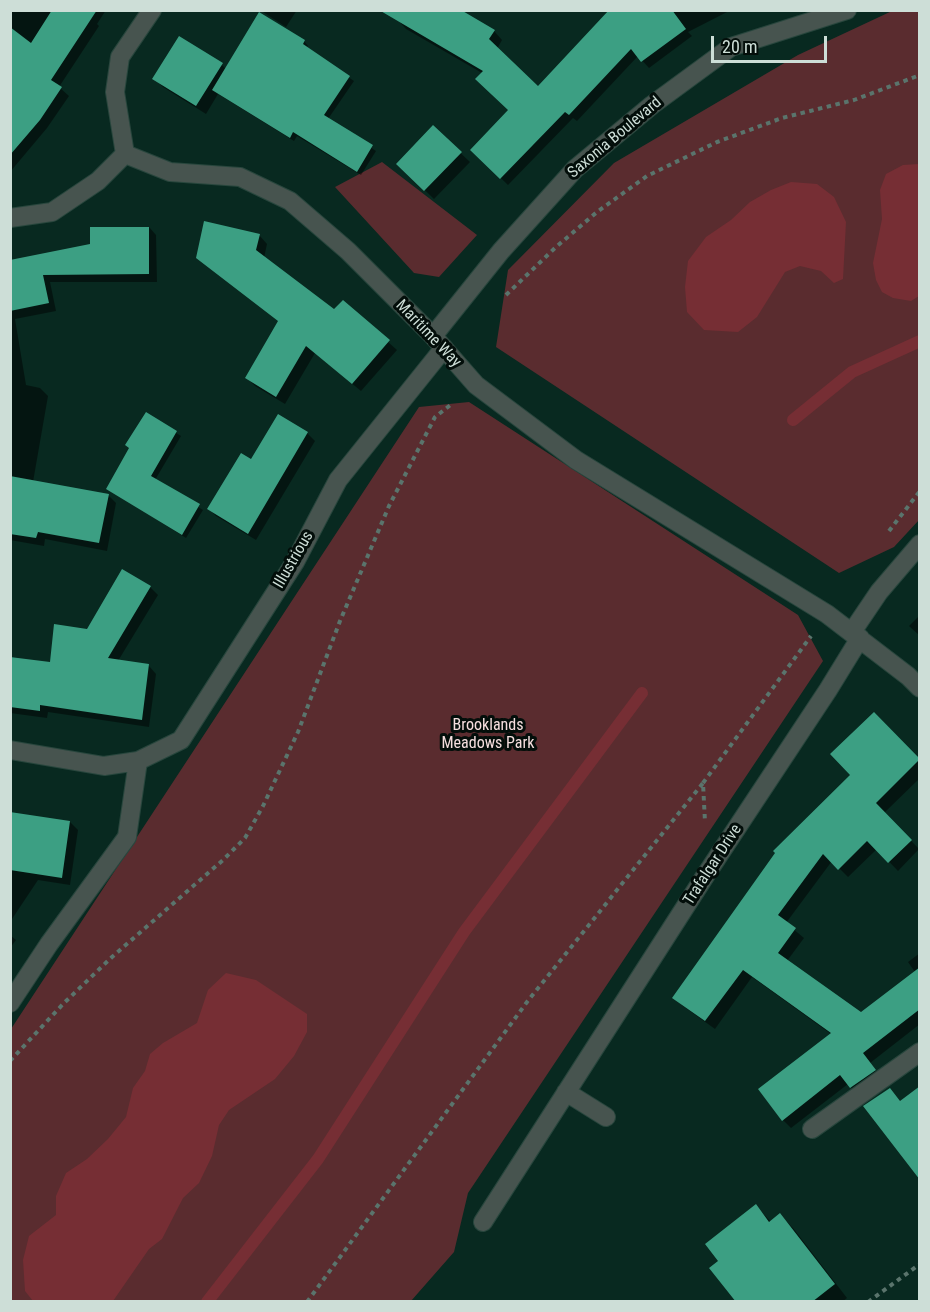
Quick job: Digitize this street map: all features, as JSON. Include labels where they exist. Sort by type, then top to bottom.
[{"type":"street","points":[[10,218],[52,212],[98,181],[125,154],[115,92],[120,57],[152,10]]},
{"type":"street","name":"Saxonia Boulevard","points":[[438,342],[501,251],[575,169],[652,105],[731,47],[847,10]]},
{"type":"street","name":"Maritime Way","points":[[125,154],[170,172],[240,177],[290,201],[348,251],[438,342],[476,385],[576,460],[826,614],[856,635],[920,688]]},
{"type":"street","name":"Illustrious","points":[[10,750],[104,766],[138,761],[181,740],[295,562],[338,480],[438,342]]},
{"type":"street","name":"Trafalgar Drive","points":[[483,1221],[707,873],[822,700],[879,591],[920,544]]},
{"type":"street","points":[[10,1003],[49,944],[127,837],[138,761]]},
{"type":"street","points":[[812,1129],[920,1052]]},
{"type":"street","points":[[566,1092],[606,1118]]},
{"type":"path","points":[[501,300],[556,247],[597,212],[647,176],[717,142],[782,118],[854,99],[920,75]]},
{"type":"path","points":[[10,1061],[79,988],[224,860],[245,838],[298,732],[340,621],[394,496],[435,417],[476,385]]},
{"type":"path","points":[[307,1302],[527,1002],[703,783],[707,873]]},
{"type":"path","points":[[868,1302],[920,1264]]},
{"type":"green space","points":[[892,11],[919,11],[919,520],[894,547],[839,573],[496,347],[508,270],[614,163],[798,55]]},
{"type":"green space","points":[[382,162],[477,235],[439,277],[414,273],[335,187]]},
{"type":"green space","name":"Brooklands Meadows Park","points":[[469,402],[798,615],[823,661],[468,1193],[454,1252],[411,1301],[11,1302],[11,1029],[419,407]]},
{"type":"shaded area","points":[[919,164],[919,296],[911,301],[893,298],[882,292],[876,280],[873,263],[882,219],[880,190],[886,174],[903,165]]},
{"type":"shaded area","points":[[791,182],[817,184],[834,197],[846,222],[843,279],[834,283],[821,271],[800,266],[785,272],[757,317],[738,332],[704,330],[687,312],[685,287],[688,261],[706,237],[731,220],[750,202]]},
{"type":"shaded area","points":[[226,973],[256,980],[307,1014],[307,1032],[294,1056],[275,1079],[229,1110],[219,1125],[212,1156],[199,1183],[183,1198],[162,1239],[149,1249],[113,1301],[33,1301],[25,1291],[23,1260],[29,1236],[56,1215],[56,1196],[66,1173],[87,1159],[126,1117],[133,1088],[145,1071],[150,1054],[163,1043],[197,1023],[208,990]]},
{"type":"building","points":[[52,10],[97,10],[51,80],[62,87],[40,120],[10,155],[10,27],[31,43]]},
{"type":"building","points":[[379,10],[461,10],[495,30],[489,39],[538,86],[609,10],[672,10],[686,29],[641,62],[631,49],[569,115],[565,112],[500,179],[470,150],[508,110],[475,79],[483,71]]},
{"type":"building","points":[[259,12],[305,40],[303,44],[350,76],[324,115],[373,145],[357,172],[293,132],[290,138],[212,90]]},
{"type":"building","points":[[179,36],[223,63],[196,106],[152,79]]},
{"type":"building","points":[[433,125],[462,152],[424,191],[396,164]]},
{"type":"building","points":[[204,221],[260,234],[256,250],[334,309],[343,300],[390,340],[352,384],[306,346],[276,397],[245,378],[278,321],[196,258]]},
{"type":"building","points":[[90,227],[149,227],[149,274],[43,275],[49,303],[10,311],[10,260],[90,244]]},
{"type":"building","points":[[146,412],[177,431],[151,476],[200,504],[182,535],[106,489],[129,448],[125,445]]},
{"type":"building","points":[[278,414],[308,432],[248,534],[207,509],[241,453],[251,459]]},
{"type":"building","points":[[10,476],[109,494],[99,543],[38,532],[36,538],[10,534]]},
{"type":"building","points":[[122,569],[151,586],[108,658],[149,664],[142,720],[40,705],[40,711],[10,707],[10,657],[50,662],[54,624],[87,629]]},
{"type":"building","points":[[874,712],[920,759],[876,803],[912,840],[888,863],[867,841],[838,870],[823,854],[778,915],[796,928],[778,953],[861,1012],[920,967],[920,1009],[863,1053],[876,1070],[850,1088],[840,1075],[782,1121],[758,1089],[831,1033],[743,970],[705,1021],[672,998],[775,853],[773,851],[850,775],[830,754]]},
{"type":"building","points":[[10,812],[70,821],[62,878],[10,870]]},
{"type":"building","points":[[920,1086],[920,1180],[863,1106],[890,1088],[900,1101]]},
{"type":"building","points":[[756,1204],[769,1222],[780,1213],[835,1284],[812,1302],[736,1302],[709,1268],[718,1261],[705,1244]]},
{"type":"waterway","points":[[793,420],[852,372],[920,341]]},
{"type":"waterway","points":[[207,1302],[318,1159],[464,932],[642,693]]}]
